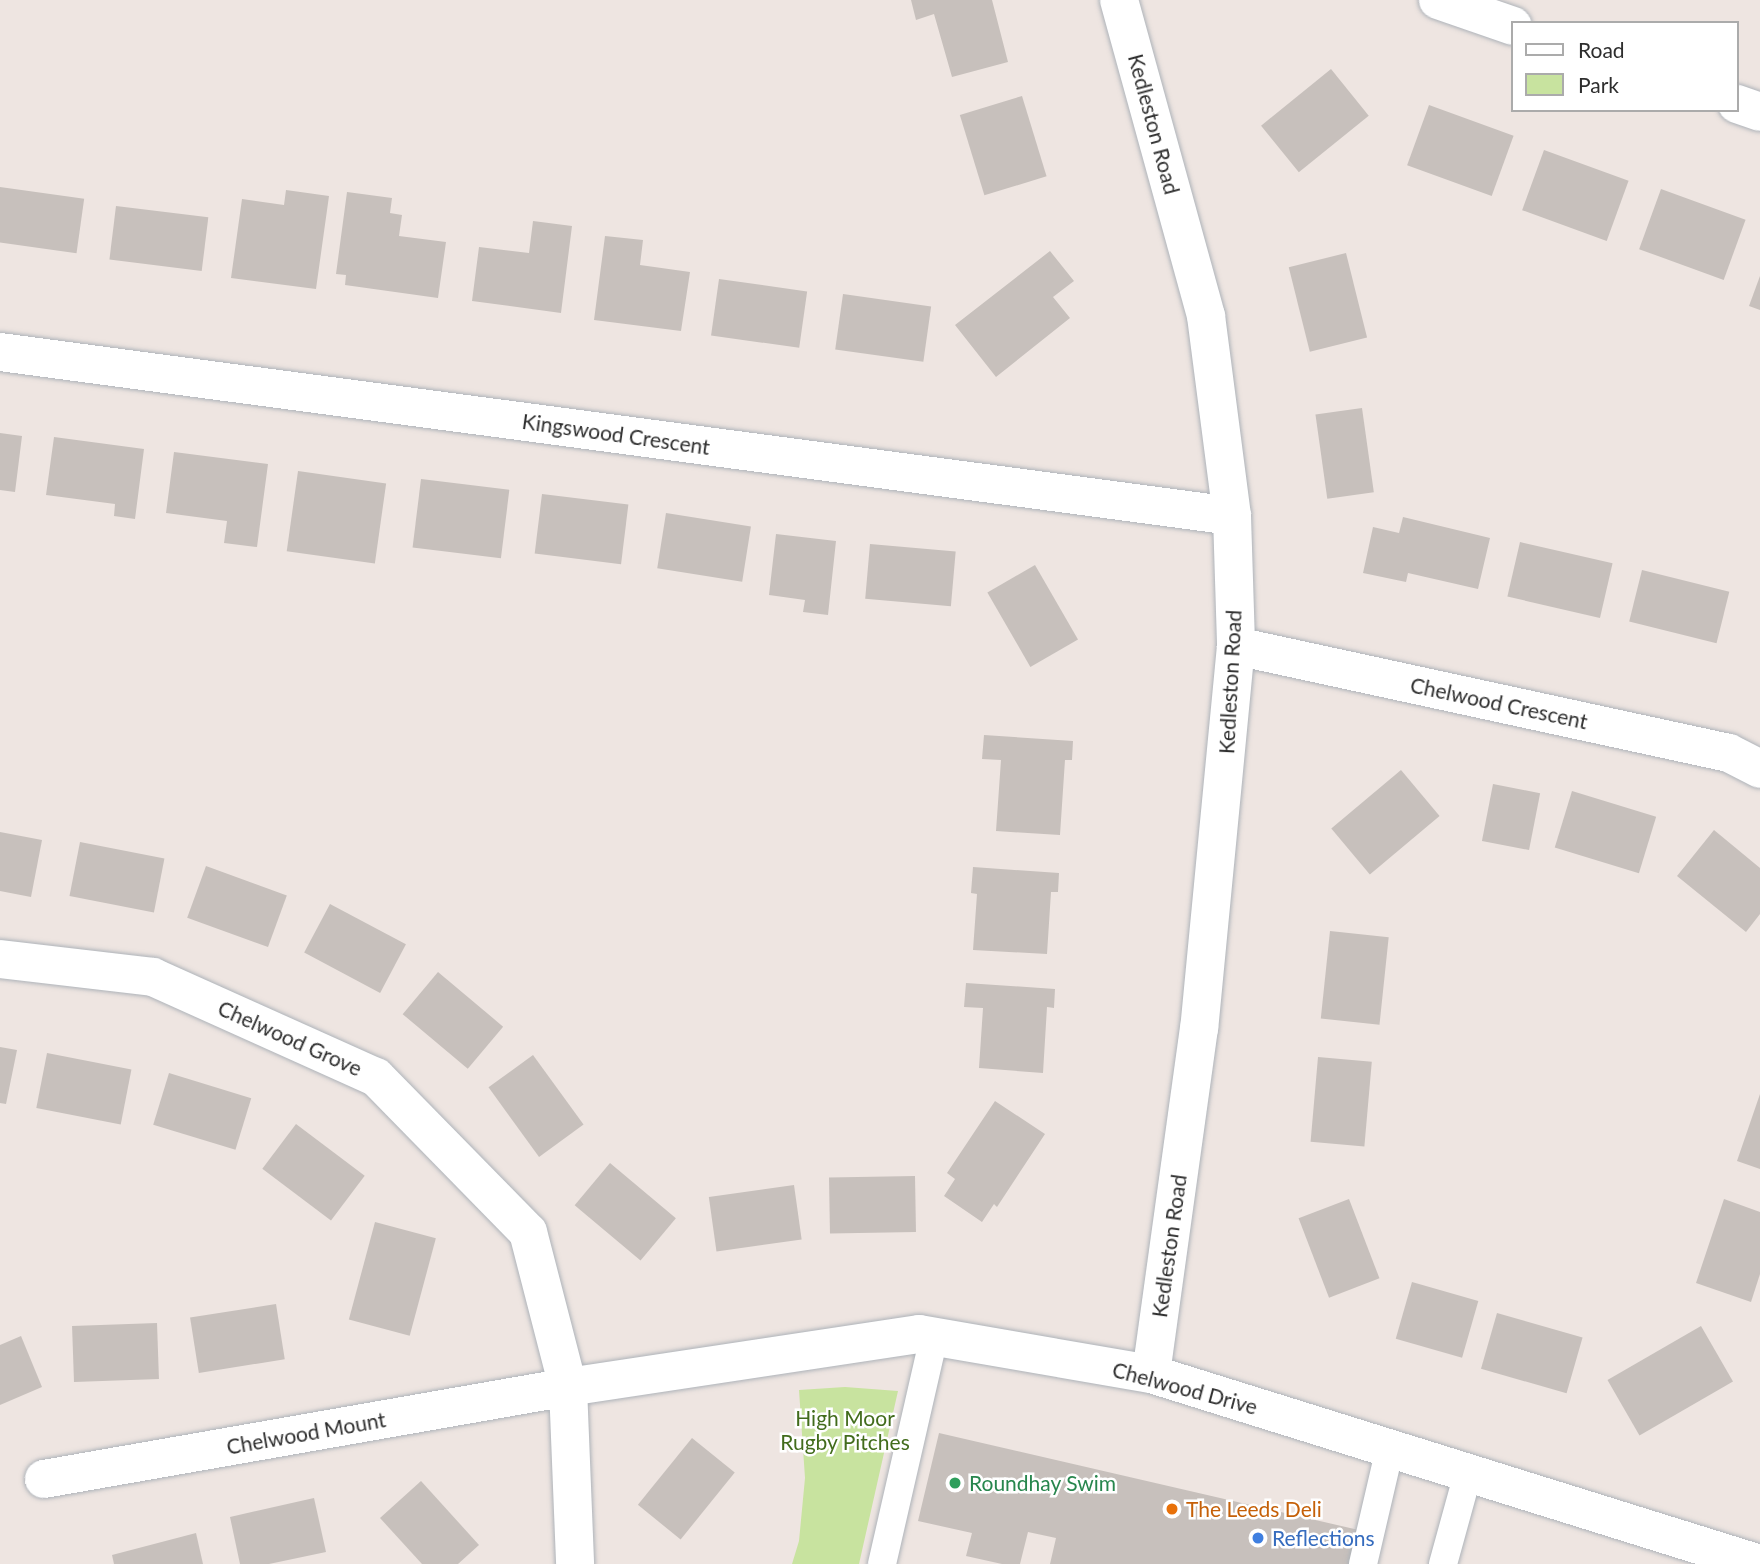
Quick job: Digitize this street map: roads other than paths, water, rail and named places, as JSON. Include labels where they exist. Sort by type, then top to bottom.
[{"type":"street","name":"Kedleston Road","points":[[1119,0],[1206,316],[1232,516],[1236,646],[1199,1028],[1151,1374]]},
{"type":"street","points":[[1438,0],[1512,26]]},
{"type":"street","points":[[1739,105],[1760,112]]},
{"type":"street","name":"Kingswood Crescent","points":[[0,352],[1232,516]]},
{"type":"street","name":"Chelwood Crescent","points":[[1236,646],[1728,753],[1760,769]]},
{"type":"street","name":"Chelwood Grove","points":[[0,959],[153,977],[376,1077],[528,1232],[568,1387],[575,1564]]},
{"type":"street","name":"Chelwood Drive","points":[[568,1387],[919,1334],[1151,1374],[1760,1564]]},
{"type":"street","name":"Chelwood Mount","points":[[44,1479],[568,1387]]},
{"type":"lane","points":[[882,1564],[934,1337]]},
{"type":"lane","points":[[1363,1564],[1390,1448]]},
{"type":"lane","points":[[1443,1564],[1468,1473]]},
{"type":"place","name":"Roundhay Swim","points":[[955,1483]]},
{"type":"place","name":"The Leeds Deli","points":[[1172,1509]]},
{"type":"place","name":"Reflections","points":[[1258,1538]]},
{"type":"park label","name":"High Moor Rugby Pitches","points":[[845,1430]]}]
